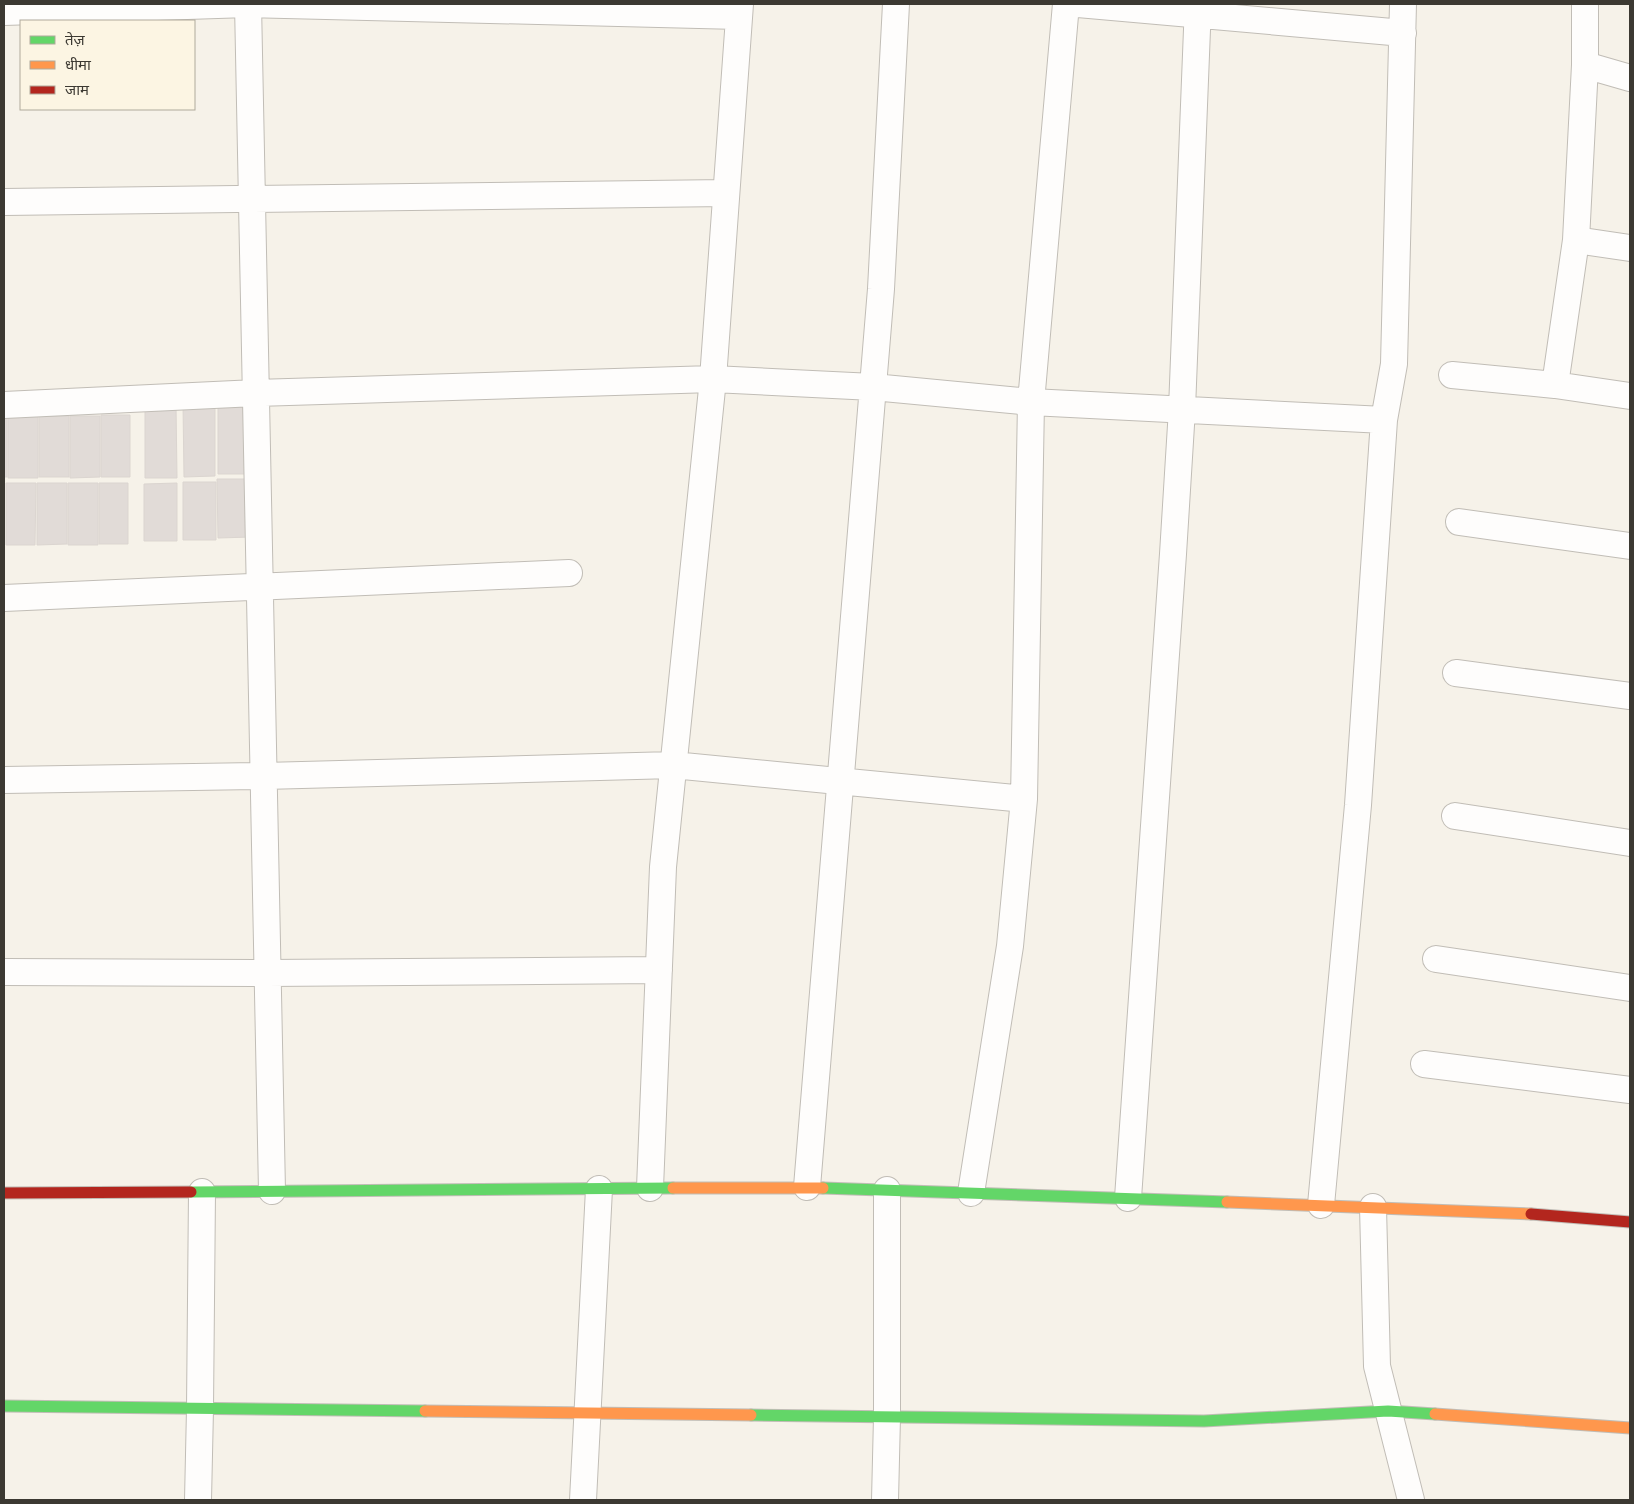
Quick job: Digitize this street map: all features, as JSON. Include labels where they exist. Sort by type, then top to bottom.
[{"type":"street","points":[[248,4],[272,1191]]},
{"type":"street","points":[[4,12],[248,4],[740,10],[713,379],[663,867],[650,1188]]},
{"type":"street","points":[[807,1187],[881,289],[896,4]]},
{"type":"street","points":[[971,1193],[1010,946],[1024,799],[1031,402],[1066,4]]},
{"type":"street","points":[[1078,4],[1198,9],[1402,33]]},
{"type":"street","points":[[1321,1206],[1358,805],[1384,420],[1394,364],[1403,4]]},
{"type":"street","points":[[1555,385],[1576,240],[1585,65],[1585,4]]},
{"type":"street","points":[[1128,1198],[1173,564],[1182,409],[1198,9]]},
{"type":"street","points":[[1585,65],[1630,78]]},
{"type":"street","points":[[4,202],[726,193]]},
{"type":"street","points":[[1576,240],[1630,248]]},
{"type":"street","points":[[1452,375],[1555,385],[1630,396]]},
{"type":"street","points":[[4,405],[256,393],[713,379],[873,387],[1031,402],[1384,420]]},
{"type":"street","points":[[1459,522],[1630,546]]},
{"type":"street","points":[[4,598],[569,572]]},
{"type":"street","points":[[1456,673],[1630,696]]},
{"type":"street","points":[[4,780],[264,776],[674,765],[1024,799]]},
{"type":"street","points":[[1455,816],[1630,843]]},
{"type":"street","points":[[1436,959],[1630,988]]},
{"type":"street","points":[[4,972],[267,973],[659,970]]},
{"type":"street","points":[[1424,1064],[1630,1090]]},
{"type":"street","points":[[4,1194],[807,1187],[1525,1213],[1630,1222]]},
{"type":"street","points":[[583,1500],[599,1189]]},
{"type":"street","points":[[885,1500],[887,1190]]},
{"type":"street","points":[[198,1500],[202,1192]]},
{"type":"street","points":[[1373,1207],[1377,1366],[1411,1500]]},
{"type":"street","points":[[4,1406],[1204,1421],[1388,1411],[1630,1428]]},
{"type":"building","points":[[218,401],[250,401],[250,474],[218,474]]},
{"type":"building","points":[[183,404],[215,404],[215,476],[184,477]]},
{"type":"building","points":[[145,405],[176,405],[177,478],[145,478]]},
{"type":"building","points":[[101,415],[130,415],[130,477],[101,477]]},
{"type":"building","points":[[4,416],[7,416],[7,477],[4,477]]},
{"type":"building","points":[[8,416],[38,416],[38,478],[8,478]]},
{"type":"building","points":[[39,416],[69,416],[69,477],[39,477]]},
{"type":"building","points":[[70,416],[100,416],[100,477],[70,478]]},
{"type":"building","points":[[217,479],[251,479],[251,537],[218,538]]},
{"type":"building","points":[[183,482],[216,482],[216,540],[183,540]]},
{"type":"building","points":[[6,483],[36,483],[35,545],[6,545]]},
{"type":"building","points":[[37,483],[67,483],[67,544],[37,545]]},
{"type":"building","points":[[68,483],[98,483],[98,545],[68,545]]},
{"type":"building","points":[[99,483],[128,483],[128,544],[99,544]]},
{"type":"building","points":[[177,483],[177,541],[144,541],[144,484]]},
{"type":"traffic: fast","points":[[191,1192],[673,1188]]},
{"type":"traffic: fast","points":[[823,1188],[1227,1202]]},
{"type":"traffic: fast","points":[[4,1406],[425,1411]]},
{"type":"traffic: fast","points":[[751,1415],[1204,1421],[1388,1411],[1435,1414]]},
{"type":"traffic: slow","points":[[673,1188],[823,1188]]},
{"type":"traffic: slow","points":[[1227,1202],[1531,1214]]},
{"type":"traffic: slow","points":[[425,1411],[751,1415]]},
{"type":"traffic: slow","points":[[1435,1414],[1630,1428]]},
{"type":"traffic: jam","points":[[4,1193],[191,1192]]},
{"type":"traffic: jam","points":[[1531,1214],[1630,1222]]}]
